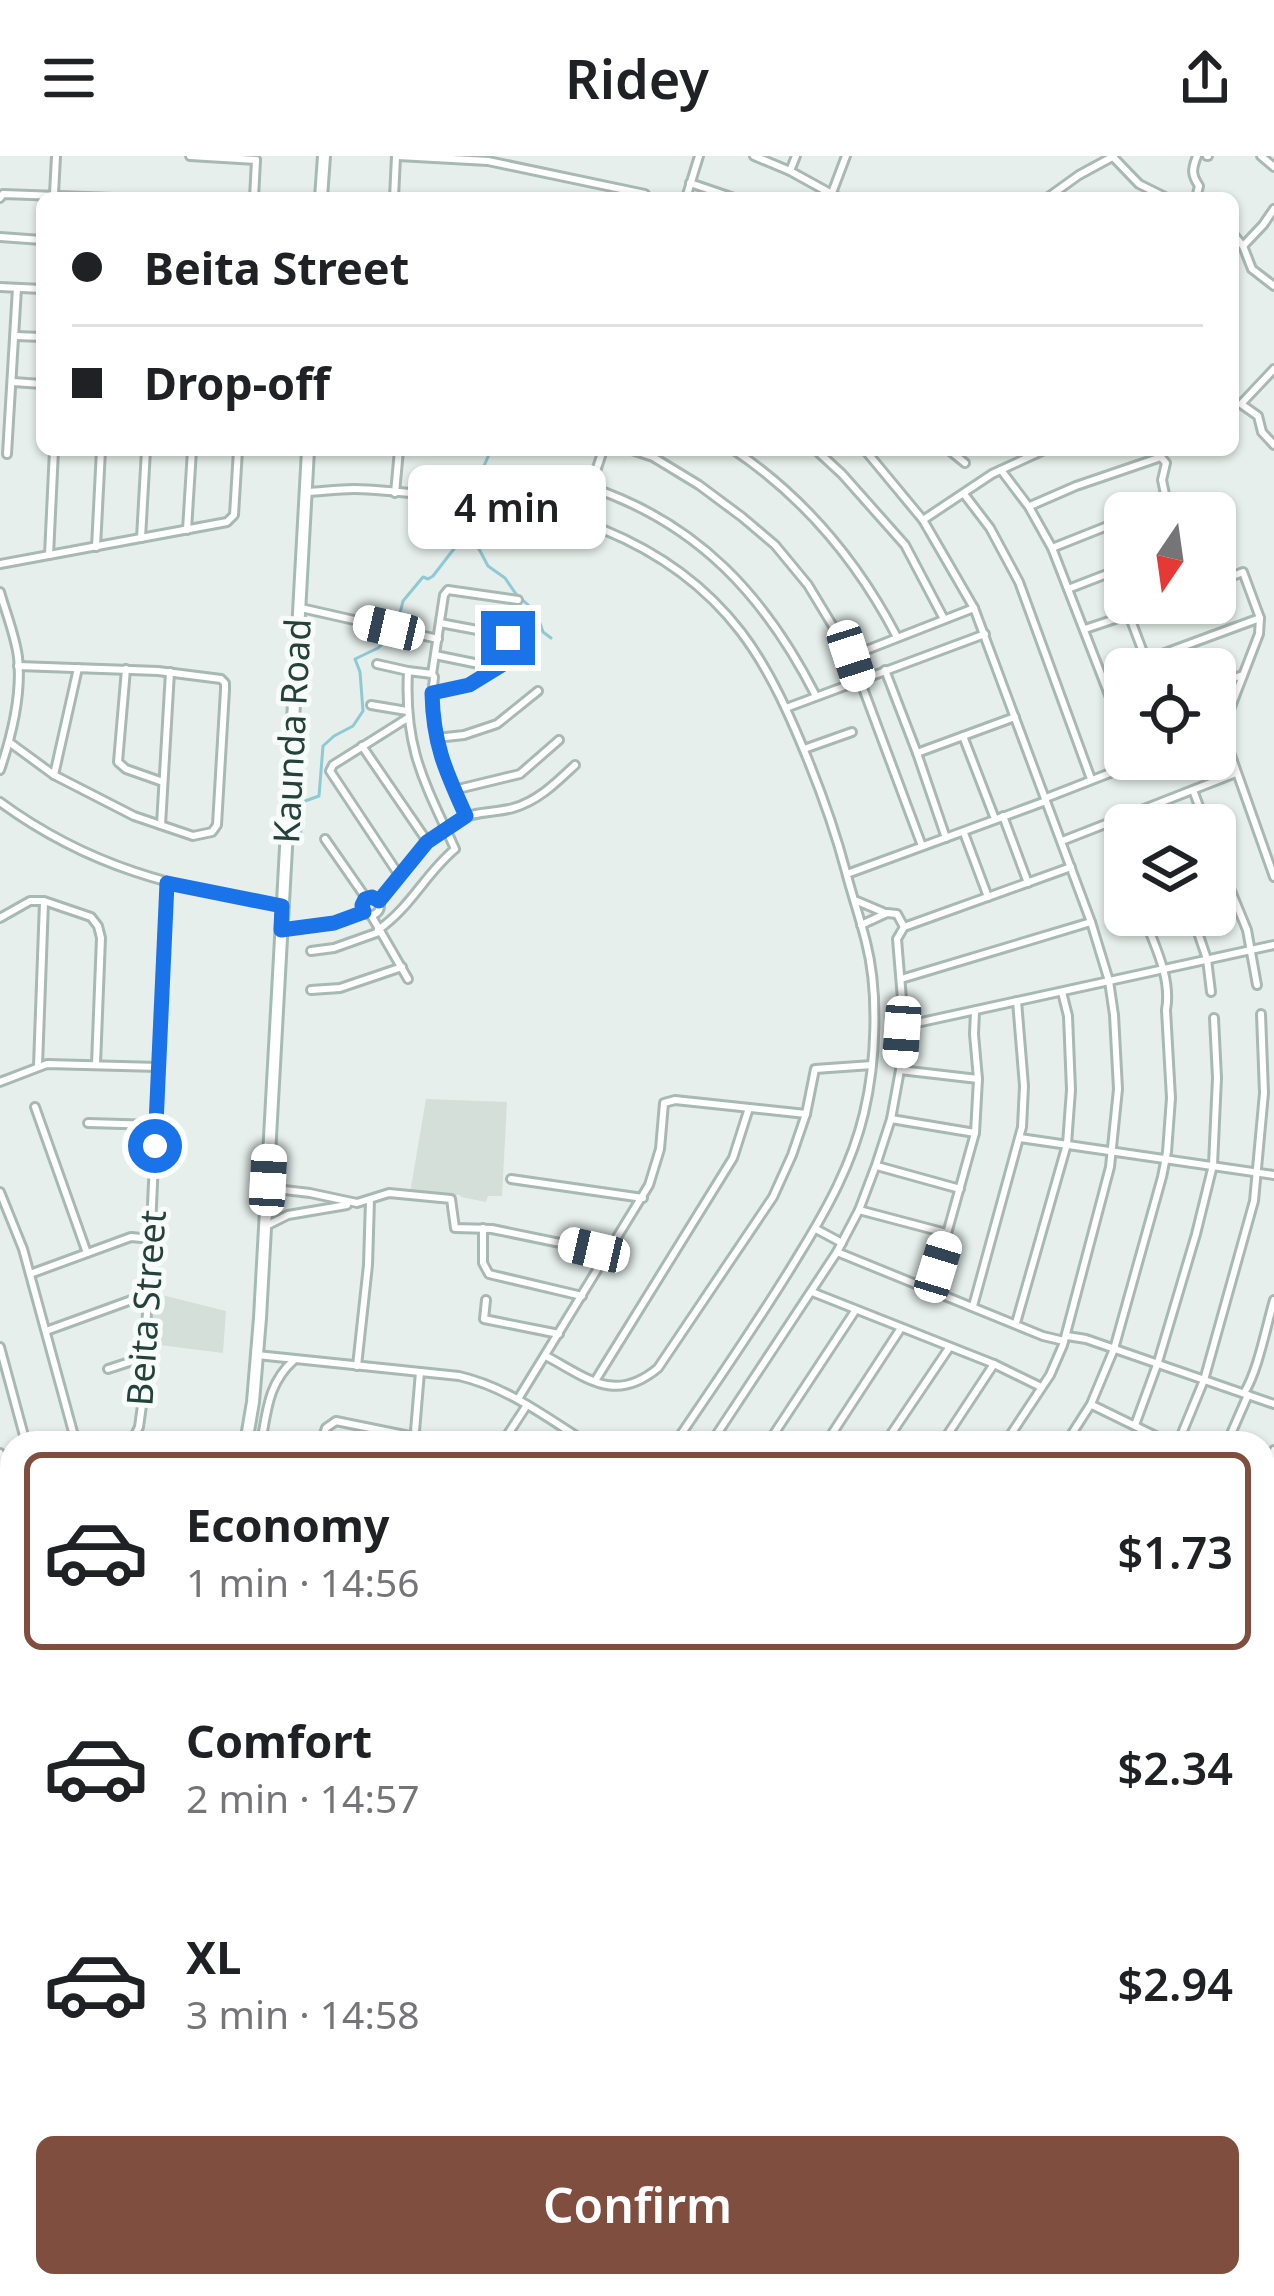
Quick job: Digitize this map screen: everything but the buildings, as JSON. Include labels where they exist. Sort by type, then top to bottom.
[{"type":"main road","points":[[321,192],[324,156]]},
{"type":"main road","name":"Kaunda Road","points":[[248,1431],[266,1226],[308,456]]},
{"type":"street","points":[[54,192],[56,156]]},
{"type":"street","points":[[190,156],[256,158],[254,192]]},
{"type":"street","points":[[394,192],[397,156],[488,161],[635,192]]},
{"type":"street","points":[[688,192],[699,156]]},
{"type":"street","points":[[754,156],[829,192]]},
{"type":"street","points":[[790,171],[796,156]]},
{"type":"street","points":[[837,192],[845,156]]},
{"type":"street","points":[[1055,192],[1112,156],[1139,184],[1154,192]]},
{"type":"street","points":[[1197,156],[1192,168],[1198,192]]},
{"type":"street","points":[[1261,156],[1274,166]]},
{"type":"street","points":[[690,183],[716,192]]},
{"type":"street","points":[[1,194],[36,195]]},
{"type":"street","points":[[1243,246],[1274,209]]},
{"type":"street","points":[[0,237],[36,240]]},
{"type":"street","points":[[1239,241],[1252,269],[1274,286]]},
{"type":"street","points":[[0,287],[36,290]]},
{"type":"street","points":[[8,454],[17,288]]},
{"type":"street","points":[[14,336],[36,337]]},
{"type":"street","points":[[1274,369],[1241,404],[1258,416],[1262,432],[1274,445]]},
{"type":"street","points":[[13,382],[36,384]]},
{"type":"street","points":[[49,555],[54,456]]},
{"type":"street","points":[[96,547],[100,456]]},
{"type":"street","points":[[141,538],[146,456]]},
{"type":"street","points":[[187,530],[192,456]]},
{"type":"street","points":[[0,564],[232,520],[237,456]]},
{"type":"street","points":[[395,493],[398,456]]},
{"type":"street","points":[[580,519],[601,456]]},
{"type":"street","points":[[648,456],[699,484],[775,545],[817,598],[851,656],[922,847]]},
{"type":"street","points":[[742,456],[825,528],[875,596],[897,637]]},
{"type":"street","points":[[822,456],[905,545],[944,619]]},
{"type":"street","points":[[870,456],[923,520],[974,608],[1091,922],[1108,981],[1116,1034],[1113,1152],[1065,1339],[1042,1388],[1013,1431]]},
{"type":"street","points":[[956,456],[965,463]]},
{"type":"street","points":[[923,520],[1030,457]]},
{"type":"street","points":[[1029,507],[1161,457],[1166,463],[1165,492]]},
{"type":"street","points":[[1001,470],[1052,548],[1104,680]]},
{"type":"street","points":[[590,487],[669,522],[716,559],[771,618],[816,696]]},
{"type":"street","points":[[305,492],[357,489],[455,496],[525,505],[609,530],[676,570],[737,628],[786,709],[804,749],[838,839],[861,925],[870,968],[873,1065],[860,1129],[816,1229],[683,1431]]},
{"type":"street","points":[[964,494],[990,528],[1019,582],[1091,779]]},
{"type":"street","points":[[1052,548],[1104,527]]},
{"type":"street","points":[[1236,575],[1243,572],[1260,618],[1259,634],[1236,691]]},
{"type":"street","points":[[1068,589],[1104,575]]},
{"type":"street","points":[[466,816],[436,738],[433,674],[444,595],[448,590],[518,601]]},
{"type":"street","points":[[0,592],[18,666],[9,742],[0,770]]},
{"type":"street","points":[[298,608],[438,639]]},
{"type":"street","points":[[851,656],[974,608]]},
{"type":"street","points":[[1189,648],[1260,618]]},
{"type":"street","points":[[440,622],[504,635],[518,655]]},
{"type":"street","points":[[1085,629],[1104,623]]},
{"type":"street","points":[[786,709],[985,634]]},
{"type":"street","points":[[432,693],[469,685],[532,645]]},
{"type":"street","points":[[435,655],[479,664],[489,674]]},
{"type":"street","points":[[377,664],[433,674]]},
{"type":"street","points":[[9,742],[54,776],[123,811],[186,835],[215,829],[220,812],[225,683],[170,672],[18,666]]},
{"type":"street","points":[[54,776],[77,668]]},
{"type":"street","points":[[125,669],[118,763],[163,782]]},
{"type":"street","points":[[885,670],[946,838]]},
{"type":"street","points":[[311,951],[334,948],[379,931],[455,849],[417,765],[407,714],[407,671]]},
{"type":"street","points":[[161,825],[170,672]]},
{"type":"street","points":[[1236,677],[1243,675]]},
{"type":"street","points":[[436,738],[497,724],[538,691]]},
{"type":"street","points":[[371,705],[407,714]]},
{"type":"street","points":[[399,875],[331,771],[333,765],[407,714]]},
{"type":"street","points":[[917,753],[1015,717]]},
{"type":"street","points":[[804,749],[852,732]]},
{"type":"street","points":[[963,736],[1028,883]]},
{"type":"street","points":[[454,790],[520,774],[559,740]]},
{"type":"street","points":[[362,746],[427,842]]},
{"type":"street","points":[[281,930],[379,911],[379,901],[399,875],[446,827],[466,816],[515,808],[532,800],[575,765]]},
{"type":"street","points":[[847,874],[1104,773]]},
{"type":"street","points":[[1236,773],[1274,878]]},
{"type":"street","points":[[1158,804],[1218,780]]},
{"type":"street","points":[[1193,790],[1198,804]]},
{"type":"street","points":[[0,802],[90,856],[167,883],[282,906]]},
{"type":"street","points":[[1062,841],[1104,825]]},
{"type":"street","points":[[963,831],[988,897]]},
{"type":"street","points":[[325,839],[366,898]]},
{"type":"street","points":[[719,1431],[840,1247],[876,1166],[900,1070],[902,980],[897,939],[904,927],[1071,867]]},
{"type":"street","name":"Beita Street","points":[[137,1431],[152,1239],[167,883]]},
{"type":"street","points":[[366,898],[379,901]]},
{"type":"street","points":[[366,898],[362,905],[408,979]]},
{"type":"street","points":[[854,900],[897,914],[904,927]]},
{"type":"street","points":[[1,916],[27,902],[44,901],[87,915],[100,928],[96,1064]]},
{"type":"street","points":[[38,1066],[44,901]]},
{"type":"street","points":[[1236,904],[1252,950],[1257,985]]},
{"type":"street","points":[[861,925],[887,913]]},
{"type":"street","points":[[902,980],[1091,922]]},
{"type":"street","points":[[1075,1431],[1114,1348],[1166,1159],[1171,1079],[1168,998],[1151,936]]},
{"type":"street","points":[[1200,936],[1208,959],[1211,992]]},
{"type":"street","points":[[903,1026],[1274,945]]},
{"type":"street","points":[[311,990],[340,988],[402,967]]},
{"type":"street","points":[[1016,1323],[1066,1144],[1070,1086],[1068,1016],[1062,992]]},
{"type":"street","points":[[974,1306],[1020,1138],[1024,1086],[1017,1000]]},
{"type":"street","points":[[931,1291],[975,1133],[975,1011]]},
{"type":"street","points":[[1180,1431],[1204,1380],[1244,1242],[1258,1172],[1264,1093],[1261,1014]]},
{"type":"street","points":[[1135,1425],[1158,1363],[1213,1165],[1214,1018]]},
{"type":"street","points":[[546,1356],[613,1387],[649,1376],[666,1359],[773,1197],[793,1155],[815,1069],[873,1065]]},
{"type":"street","points":[[0,1082],[38,1066],[159,1067]]},
{"type":"street","points":[[900,1070],[978,1078]]},
{"type":"street","points":[[518,1399],[643,1198],[660,1149],[664,1102],[806,1114]]},
{"type":"street","points":[[35,1108],[87,1253]]},
{"type":"street","points":[[594,1382],[723,1174],[749,1108]]},
{"type":"street","points":[[891,1119],[975,1133]]},
{"type":"street","points":[[88,1123],[156,1125]]},
{"type":"street","points":[[1020,1138],[1274,1175]]},
{"type":"street","points":[[876,1166],[960,1189]]},
{"type":"street","points":[[511,1179],[643,1198]]},
{"type":"street","points":[[267,1188],[356,1203]]},
{"type":"street","points":[[0,1192],[20,1239],[73,1431]]},
{"type":"street","points":[[266,1226],[285,1216],[389,1193],[451,1199],[454,1227],[483,1228],[594,1250]]},
{"type":"street","points":[[357,1366],[370,1200]]},
{"type":"street","points":[[859,1210],[946,1233]]},
{"type":"street","points":[[483,1228],[483,1263],[489,1274],[582,1296]]},
{"type":"street","points":[[816,1229],[840,1247],[931,1291],[1016,1323],[1065,1339],[1086,1339],[1274,1404]]},
{"type":"street","points":[[30,1274],[130,1237],[152,1239]]},
{"type":"street","points":[[812,1292],[994,1364],[1042,1388]]},
{"type":"street","points":[[46,1330],[148,1294]]},
{"type":"street","points":[[486,1300],[484,1319],[559,1334]]},
{"type":"street","points":[[1232,1431],[1274,1300]]},
{"type":"street","points":[[776,1431],[856,1310]]},
{"type":"street","points":[[834,1431],[901,1328]]},
{"type":"street","points":[[0,1347],[23,1431]]},
{"type":"street","points":[[892,1431],[949,1348]]},
{"type":"street","points":[[257,1355],[478,1381],[518,1399],[568,1431]]},
{"type":"street","points":[[108,1369],[145,1357]]},
{"type":"street","points":[[263,1431],[272,1388],[295,1359]]},
{"type":"street","points":[[950,1431],[994,1364]]},
{"type":"street","points":[[415,1431],[420,1372]]},
{"type":"street","points":[[1091,1404],[1148,1431]]},
{"type":"street","points":[[509,1431],[527,1405]]},
{"type":"street","points":[[325,1431],[336,1421],[379,1431]]},
{"type":"shaded area","points":[[426,1099],[507,1102],[502,1196],[488,1196],[486,1202],[460,1195],[410,1193]]},
{"type":"shaded area","points":[[154,1293],[226,1311],[223,1353],[152,1344]]},
{"type":"waterway","points":[[688,180],[693,165]]},
{"type":"waterway","points":[[684,192],[686,186]]},
{"type":"waterway","points":[[472,493],[488,456]]},
{"type":"waterway","points":[[300,841],[303,805],[319,796],[323,746],[353,726],[363,711],[355,659],[378,648],[396,630],[403,601],[423,577],[433,576],[463,537],[471,503]]},
{"type":"waterway","points":[[465,540],[479,549],[488,566],[536,612],[543,632],[551,638]]},
{"type":"route","points":[[155,1146],[167,883],[282,906],[281,930],[334,923],[364,912],[365,899],[379,901],[434,835],[466,816],[434,732],[432,693],[469,685],[518,655],[508,638]]}]
